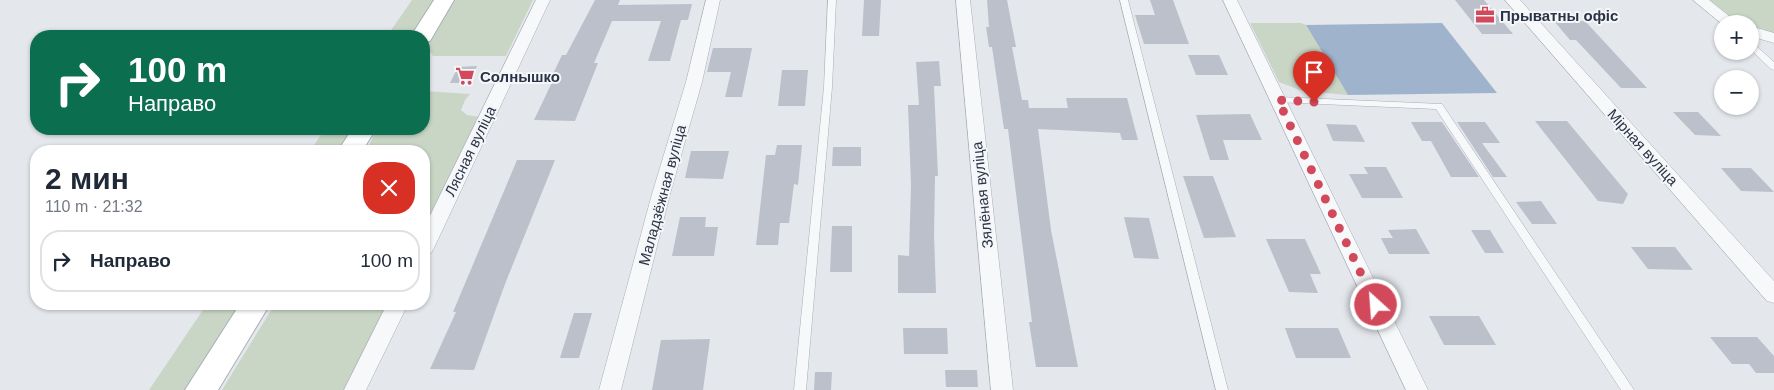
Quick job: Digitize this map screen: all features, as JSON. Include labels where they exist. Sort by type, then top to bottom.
[{"type":"main road","points":[[426,30],[444,0]]},
{"type":"main road","points":[[201,390],[251,310]]},
{"type":"street","name":"Лясная вуліца","points":[[430,235],[543,0]]},
{"type":"street","name":"Маладзёжная вуліца","points":[[610,390],[661,194],[694,82],[713,0]]},
{"type":"street","name":"Зялёная вуліца","points":[[963,0],[1002,390]]},
{"type":"street","points":[[1230,0],[1417,390]]},
{"type":"street","name":"Мірная вуліца","points":[[1512,0],[1774,295]]},
{"type":"street","points":[[1705,5],[1719,15]]},
{"type":"street","points":[[1759,34],[1774,38]]},
{"type":"street","points":[[356,390],[394,310]]},
{"type":"lane","points":[[800,390],[828,87],[832,0]]},
{"type":"lane","points":[[1124,0],[1222,390]]},
{"type":"lane","points":[[1705,5],[1717,15]]},
{"type":"lane","points":[[1759,53],[1774,67]]},
{"type":"lane","points":[[1278,100],[1439,106],[1628,390]]},
{"type":"green space","points":[[412,0],[444,0],[425,30],[391,30]]},
{"type":"green space","points":[[455,0],[533,0],[506,56],[433,56],[430,52],[430,40]]},
{"type":"green space","points":[[1700,0],[1774,0],[1774,37],[1759,33],[1759,15],[1721,15]]},
{"type":"green space","points":[[1250,23],[1301,23],[1306,25],[1348,95],[1302,91],[1279,82]]},
{"type":"green space","points":[[430,91],[470,94],[461,110],[467,115],[480,117],[430,219],[430,145],[369,145],[374,135],[430,135]]},
{"type":"green space","points":[[321,135],[360,135],[354,145],[314,145]]},
{"type":"green space","points":[[203,310],[250,310],[201,390],[149,390]]},
{"type":"green space","points":[[271,310],[386,310],[343,390],[222,390]]},
{"type":"water","points":[[1442,23],[1497,93],[1348,95],[1306,25]]},
{"type":"building","points":[[595,0],[620,0],[618,5],[692,4],[688,20],[681,20],[670,61],[648,61],[661,21],[612,21],[594,63],[598,63],[575,121],[534,120],[555,76],[552,76],[562,55],[566,55]]},
{"type":"building","points":[[864,0],[881,0],[879,36],[862,36]]},
{"type":"building","points":[[987,0],[1007,0],[1016,47],[1012,47],[1022,100],[1028,100],[1029,108],[1068,108],[1066,98],[1127,98],[1138,140],[1122,140],[1120,133],[1038,129],[1051,230],[1078,367],[1036,367],[1029,322],[1032,322],[1008,129],[1004,129],[992,47],[989,47],[986,27],[989,27]]},
{"type":"building","points":[[1150,0],[1173,0],[1189,44],[1144,44],[1135,15],[1155,15]]},
{"type":"building","points":[[1455,0],[1484,0],[1513,34],[1482,34]]},
{"type":"building","points":[[1554,21],[1585,21],[1647,88],[1621,88],[1576,40],[1570,40]]},
{"type":"building","points":[[713,48],[752,48],[742,97],[725,97],[731,72],[707,72]]},
{"type":"building","points":[[1188,55],[1219,55],[1228,75],[1196,75]]},
{"type":"building","points":[[939,61],[941,86],[934,86],[938,176],[935,176],[934,235],[936,293],[898,293],[898,255],[909,256],[911,185],[908,105],[919,105],[916,62]]},
{"type":"building","points":[[477,66],[470,83],[450,83],[458,67]]},
{"type":"building","points":[[782,70],[808,70],[805,106],[778,106]]},
{"type":"building","points":[[1673,112],[1698,112],[1721,136],[1695,135]]},
{"type":"building","points":[[1250,114],[1262,140],[1223,140],[1229,160],[1210,160],[1196,115]]},
{"type":"building","points":[[1535,121],[1567,121],[1628,194],[1623,204],[1598,201]]},
{"type":"building","points":[[1411,122],[1442,122],[1479,177],[1451,177],[1431,141],[1422,141]]},
{"type":"building","points":[[1457,122],[1485,122],[1500,143],[1482,143],[1507,177],[1493,177]]},
{"type":"building","points":[[1326,124],[1356,125],[1365,142],[1333,141]]},
{"type":"building","points":[[777,145],[802,145],[798,185],[794,184],[789,223],[780,223],[778,245],[756,245],[766,155],[775,155]]},
{"type":"building","points":[[833,147],[861,147],[861,166],[832,166]]},
{"type":"building","points":[[691,151],[729,151],[723,179],[685,178]]},
{"type":"building","points":[[517,160],[555,160],[505,284],[474,370],[430,369],[456,312],[453,312]]},
{"type":"building","points":[[1364,167],[1386,167],[1403,198],[1362,198],[1349,174],[1368,174]]},
{"type":"building","points":[[1721,168],[1751,168],[1774,192],[1741,191]]},
{"type":"building","points":[[1183,176],[1213,176],[1236,237],[1204,238]]},
{"type":"building","points":[[1541,201],[1557,224],[1532,224],[1516,202]]},
{"type":"building","points":[[680,217],[706,217],[705,227],[718,227],[714,256],[672,256]]},
{"type":"building","points":[[1124,217],[1149,218],[1159,259],[1134,258]]},
{"type":"building","points":[[832,226],[852,226],[852,272],[830,272]]},
{"type":"building","points":[[1416,229],[1430,254],[1389,254],[1381,238],[1393,238],[1388,230]]},
{"type":"building","points":[[1471,230],[1490,230],[1504,253],[1485,253]]},
{"type":"building","points":[[1266,239],[1305,239],[1321,274],[1310,274],[1318,293],[1289,292]]},
{"type":"building","points":[[1631,247],[1675,247],[1693,270],[1648,269]]},
{"type":"building","points":[[574,313],[592,313],[579,358],[560,358]]},
{"type":"building","points":[[1429,316],[1479,316],[1496,345],[1444,345]]},
{"type":"building","points":[[903,328],[947,328],[948,354],[904,354]]},
{"type":"building","points":[[1285,328],[1338,328],[1351,358],[1296,358]]},
{"type":"building","points":[[1710,337],[1757,337],[1774,356],[1774,373],[1756,373],[1749,364],[1732,364]]},
{"type":"building","points":[[710,339],[703,390],[652,390],[661,340]]},
{"type":"building","points":[[945,370],[977,370],[978,387],[946,387]]},
{"type":"building","points":[[815,372],[832,372],[831,390],[814,390]]},
{"type":"place","name":"Прыватны офіс","points":[[1485,15]]},
{"type":"place","name":"Солнышко","points":[[465,76]]},
{"type":"route","points":[[1314,102],[1278,100],[1376,305]]}]
